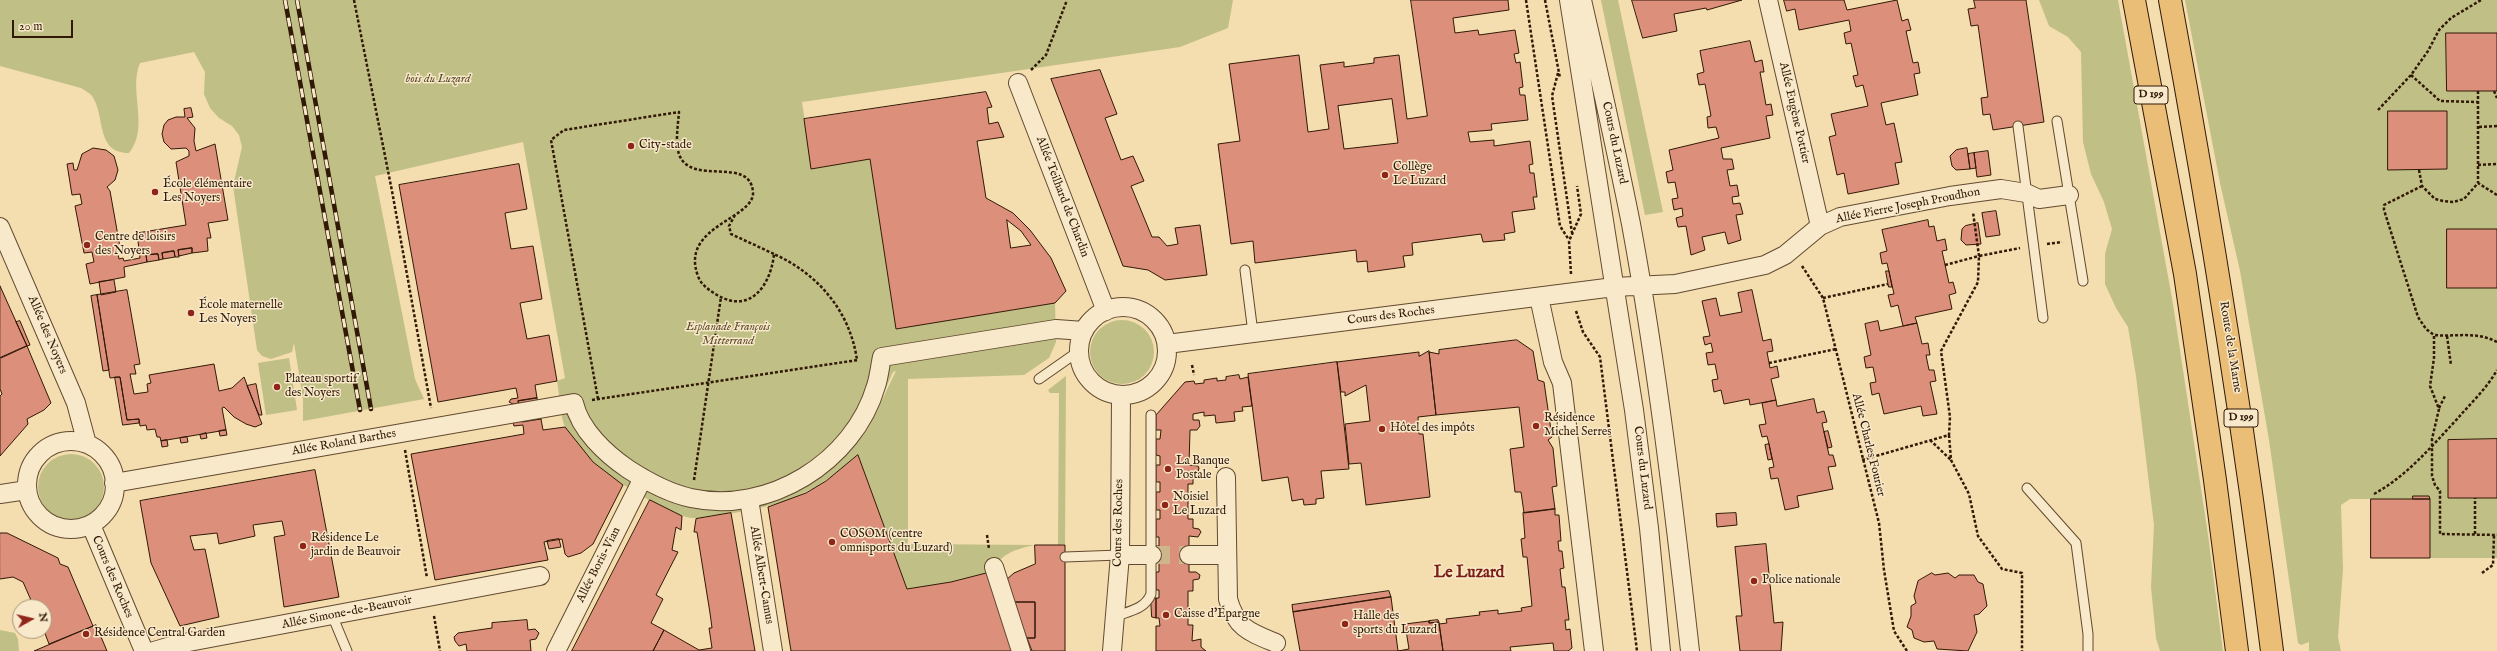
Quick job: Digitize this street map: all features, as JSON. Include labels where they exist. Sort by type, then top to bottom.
[{"type":"highway","name":"D 199","points":[[2134,0],[2185,274],[2215,480],[2236,651]]},
{"type":"highway","name":"Route de la Marne","points":[[2170,0],[2204,186],[2251,481],[2272,651]]},
{"type":"street","name":"Cours du Luzard","points":[[1569,0],[1643,475],[1661,651]]},
{"type":"street","name":"Cours du Luzard","points":[[1582,0],[1603,91],[1642,287],[1672,494],[1690,651]]},
{"type":"street","name":"Allée Eugène Pottier","points":[[1768,0],[1820,226]]},
{"type":"street","name":"Allée Teilhard de Chardin","points":[[1018,83],[1106,311]]},
{"type":"street","name":"Allée Pierre Joseph Proudhon","points":[[1642,287],[1675,284],[1765,265],[1792,250],[1820,226],[1840,217],[2001,189],[2026,193],[2039,199],[2069,195]]},
{"type":"street","name":"Allée des Noyers","points":[[0,227],[76,403],[87,444]]},
{"type":"street","points":[[1614,287],[1642,287]]},
{"type":"street","name":"Cours des Roches","points":[[1167,344],[1614,287]]},
{"type":"street","points":[[1538,297],[1553,362],[1562,383],[1594,651]]},
{"type":"street","points":[[1118,307],[1132,308],[1144,312],[1155,320],[1163,331],[1167,344],[1167,357],[1163,370],[1156,381],[1140,392],[1121,396],[1107,392],[1094,384],[1085,373],[1080,351],[1084,331],[1093,319],[1106,311],[1118,307]]},
{"type":"street","points":[[574,403],[577,416],[601,446],[621,464],[656,486],[692,498],[749,499],[794,484],[824,464],[847,440],[863,416],[876,387],[882,357],[1056,329],[1084,331]]},
{"type":"street","name":"Cours des Roches","points":[[1112,651],[1120,555],[1121,396]]},
{"type":"street","name":"Allée Roland Barthes","points":[[114,483],[574,403]]},
{"type":"street","name":"Cours des Roches","points":[[73,441],[87,444],[100,451],[109,462],[114,483],[111,504],[102,516],[91,525],[77,529],[63,529],[50,524],[39,516],[31,504],[28,490],[28,475],[34,462],[44,450],[57,443],[73,441]]},
{"type":"street","points":[[1226,477],[1228,599],[1233,615],[1243,627],[1276,643]]},
{"type":"street","name":"Allée Boris-Vian","points":[[556,651],[643,478]]},
{"type":"street","points":[[0,494],[28,490]]},
{"type":"street","name":"Allée Albert-Camus","points":[[749,499],[773,651]]},
{"type":"street","name":"Cours des Roches","points":[[91,525],[144,651]]},
{"type":"street","points":[[1120,555],[1151,555]]},
{"type":"street","points":[[1189,555],[1227,555]]},
{"type":"street","points":[[994,567],[1021,651]]},
{"type":"street","name":"Allée Simone-de-Beauvoir","points":[[154,651],[178,644],[540,576]]},
{"type":"lane","points":[[2057,121],[2083,281]]},
{"type":"lane","points":[[2018,126],[2043,318]]},
{"type":"lane","points":[[1245,270],[1253,333]]},
{"type":"lane","points":[[1039,379],[1080,351]]},
{"type":"lane","points":[[1116,616],[1142,607],[1148,602],[1151,594],[1151,415]]},
{"type":"lane","points":[[2027,488],[2067,530],[2076,543],[2088,634],[2088,651]]},
{"type":"lane","points":[[1065,557],[1120,555]]},
{"type":"lane","points":[[332,615],[347,651]]},
{"type":"path","points":[[354,0],[392,191],[434,427]]},
{"type":"path","points":[[1018,83],[1046,55],[1067,0]]},
{"type":"path","points":[[1526,0],[1560,226],[1569,241],[1573,292],[1577,318],[1583,332],[1600,357],[1637,651]]},
{"type":"path","points":[[1546,0],[1558,73],[1562,83]]},
{"type":"path","points":[[2378,110],[2411,75],[2428,51],[2439,30],[2451,18],[2481,0]]},
{"type":"path","points":[[1558,73],[1552,96],[1572,234]]},
{"type":"path","points":[[2411,75],[2440,101],[2478,102]]},
{"type":"path","points":[[2419,170],[2422,186],[2435,199],[2453,202],[2464,199],[2478,183],[2478,91]]},
{"type":"path","points":[[2494,91],[2497,98]]},
{"type":"path","points":[[598,399],[551,140],[564,130],[679,112],[679,154],[684,162],[698,170],[740,174],[749,179],[753,193],[750,203],[705,235],[698,248],[695,263],[698,276],[706,288],[721,297],[732,301],[744,300],[756,295],[767,283],[772,269],[774,254]]},
{"type":"path","points":[[2479,127],[2497,126]]},
{"type":"path","points":[[2478,165],[2497,164]]},
{"type":"path","points":[[1569,241],[1581,214],[1577,183]]},
{"type":"path","points":[[2478,183],[2497,195]]},
{"type":"path","points":[[2422,186],[2384,205],[2384,210],[2418,317],[2426,329],[2434,335],[2473,335],[2488,337],[2497,342]]},
{"type":"path","points":[[1971,193],[1979,256],[1978,282],[1941,350],[1950,417],[1949,435],[1952,460],[1969,494],[1978,536],[2002,569],[2022,573],[2022,651]]},
{"type":"path","points":[[735,214],[729,226],[731,234],[790,261],[809,275],[832,297],[843,314],[855,345],[857,360]]},
{"type":"path","points":[[1945,265],[1979,256],[2076,240]]},
{"type":"path","name":"Allée Charles Fourier","points":[[1792,250],[1823,298],[1862,460],[1879,523],[1884,570],[1894,630],[1907,651]]},
{"type":"path","points":[[1823,298],[1888,284]]},
{"type":"path","points":[[692,498],[721,297]]},
{"type":"path","points":[[2434,335],[2434,358],[2430,386],[2438,409]]},
{"type":"path","points":[[2447,336],[2451,365]]},
{"type":"path","points":[[1769,363],[1836,350]]},
{"type":"path","points":[[574,403],[882,357]]},
{"type":"path","points":[[1192,365],[1194,375]]},
{"type":"path","points":[[2374,494],[2394,483],[2413,468],[2485,388],[2497,370]]},
{"type":"path","points":[[2445,396],[2438,409],[2432,446],[2432,476],[2435,485],[2440,491],[2440,534],[2496,535],[2493,565],[2482,573]]},
{"type":"path","points":[[402,433],[440,651]]},
{"type":"path","points":[[1862,460],[1949,435]]},
{"type":"path","points":[[1930,440],[1952,460]]},
{"type":"path","points":[[2475,498],[2475,534]]},
{"type":"green space","points":[[0,0],[1233,0],[1228,28],[1180,47],[802,102],[812,169],[870,159],[896,329],[1055,303],[1056,342],[1049,358],[1024,375],[908,379],[908,544],[1035,545],[1021,548],[1009,553],[999,561],[990,572],[951,582],[907,589],[858,455],[827,479],[798,496],[782,502],[748,510],[711,517],[694,518],[669,511],[621,483],[603,470],[577,446],[566,429],[561,411],[557,381],[565,378],[523,142],[375,176],[415,379],[424,399],[303,421],[303,399],[294,343],[292,352],[271,359],[262,356],[257,350],[233,186],[242,147],[239,135],[232,126],[219,118],[210,108],[204,94],[205,72],[194,52],[140,63],[136,85],[139,120],[138,132],[135,143],[129,153],[118,151],[111,147],[106,140],[96,104],[90,94],[81,88],[0,66]],"holes":[[[896,371],[865,435],[893,372]]]},
{"type":"green space","points":[[1601,0],[1618,0],[1663,212],[1645,215]]},
{"type":"green space","points":[[2039,0],[2118,0],[2173,304],[2208,535],[2223,651],[2160,651],[2156,638],[2151,587],[2154,525],[2136,376],[2128,327],[2116,308],[2105,284],[2105,254],[2112,229],[2104,202],[2091,174],[2083,142],[2081,52],[2068,37],[2049,26]]},
{"type":"green space","points":[[2185,0],[2497,0],[2497,558],[2430,558],[2429,496],[2413,496],[2413,499],[2350,499],[2341,505],[2343,569],[2338,637],[2341,651],[2309,651],[2309,642],[2301,645],[2298,643],[2269,440],[2240,271],[2220,183]]},
{"type":"green space","points":[[1122,320],[1140,326],[1148,334],[1154,352],[1148,370],[1140,378],[1122,384],[1104,378],[1096,370],[1090,352],[1096,334],[1104,326]]},
{"type":"green space","name":"Plateau sportif des Noyers","points":[[289,358],[297,410],[266,415],[258,363]]},
{"type":"green space","points":[[1066,376],[1065,544],[1058,545],[1059,393],[1050,393],[1048,390]]},
{"type":"green space","points":[[71,454],[84,457],[94,464],[101,474],[104,487],[101,500],[94,510],[84,517],[71,520],[58,517],[48,510],[41,500],[38,487],[41,474],[48,464],[58,457]]},
{"type":"green space","points":[[0,630],[12,632],[12,639],[18,639],[19,651],[0,651]]},
{"type":"building","name":"Collège Le Luzard","points":[[1411,0],[1508,0],[1509,10],[1453,18],[1455,33],[1478,30],[1479,35],[1515,30],[1519,53],[1514,54],[1516,63],[1520,62],[1523,87],[1519,88],[1520,95],[1525,95],[1528,120],[1491,124],[1492,130],[1468,132],[1470,142],[1494,140],[1494,146],[1530,141],[1533,164],[1529,165],[1530,173],[1534,173],[1537,197],[1533,197],[1535,209],[1512,212],[1515,232],[1504,234],[1505,240],[1483,242],[1481,234],[1412,243],[1413,255],[1403,256],[1405,267],[1368,272],[1367,261],[1357,262],[1356,250],[1255,263],[1253,241],[1231,244],[1218,144],[1240,141],[1229,64],[1299,55],[1308,132],[1329,129],[1320,65],[1344,62],[1344,67],[1374,63],[1374,58],[1399,55],[1407,119],[1427,116]],"holes":[[[1392,99],[1398,143],[1344,149],[1338,106]]]},
{"type":"building","points":[[1632,0],[1742,0],[1707,10],[1706,8],[1674,14],[1677,31],[1643,38]]},
{"type":"building","points":[[1784,0],[1844,0],[1847,10],[1897,0],[1902,21],[1908,19],[1911,30],[1906,31],[1913,63],[1918,62],[1920,73],[1914,74],[1918,95],[1881,103],[1886,125],[1894,123],[1902,162],[1895,163],[1899,184],[1848,194],[1844,173],[1837,175],[1829,137],[1836,135],[1831,114],[1868,106],[1863,85],[1856,87],[1853,76],[1858,75],[1851,43],[1846,44],[1844,33],[1851,31],[1849,20],[1799,30],[1795,9],[1787,11]]},
{"type":"building","points":[[1974,0],[2026,0],[2044,122],[1993,130],[1990,114],[1983,115],[1981,98],[1988,97],[1978,25],[1971,26],[1968,9],[1975,8]]},
{"type":"building","points":[[2446,33],[2497,33],[2497,91],[2447,91]]},
{"type":"building","points":[[1750,41],[1755,62],[1762,60],[1764,72],[1760,72],[1766,105],[1771,104],[1773,115],[1766,116],[1770,138],[1721,148],[1723,159],[1732,159],[1734,169],[1727,170],[1730,186],[1737,185],[1739,196],[1732,197],[1733,204],[1740,203],[1743,214],[1736,215],[1741,240],[1728,244],[1725,232],[1702,237],[1705,250],[1691,255],[1686,226],[1678,227],[1676,218],[1683,216],[1682,208],[1674,210],[1672,199],[1678,198],[1675,182],[1668,183],[1666,172],[1673,170],[1669,150],[1719,138],[1716,127],[1708,128],[1707,117],[1711,116],[1705,84],[1699,85],[1697,74],[1704,72],[1700,51]]},
{"type":"building","points":[[1100,70],[1117,114],[1105,118],[1121,160],[1133,156],[1144,181],[1131,186],[1152,237],[1159,237],[1167,246],[1178,244],[1175,228],[1200,225],[1207,275],[1165,280],[1148,270],[1123,266],[1051,79]]},
{"type":"building","points":[[986,92],[992,107],[987,108],[989,124],[998,122],[1004,137],[977,141],[986,198],[1013,213],[1030,230],[1051,258],[1066,291],[1055,303],[896,329],[870,159],[811,169],[804,119]],"holes":[[[1007,220],[1021,231],[1031,245],[1011,248]]]},
{"type":"building","points":[[191,108],[193,117],[187,118],[195,128],[194,141],[196,151],[215,144],[228,220],[208,223],[211,238],[207,238],[208,251],[192,253],[192,248],[178,250],[179,257],[175,257],[174,251],[162,253],[163,259],[159,260],[158,254],[146,255],[147,262],[124,267],[125,277],[90,284],[86,264],[94,262],[92,252],[84,253],[75,206],[82,204],[80,194],[72,195],[67,164],[73,163],[74,170],[77,170],[82,154],[93,148],[106,150],[114,156],[118,170],[115,180],[107,187],[110,191],[120,247],[117,248],[119,259],[123,258],[124,261],[140,258],[137,233],[186,225],[176,162],[189,156],[189,151],[186,148],[171,149],[164,142],[162,134],[164,125],[168,120],[176,117],[185,117],[184,109]]},
{"type":"building","points":[[2388,111],[2447,111],[2447,169],[2388,170]]},
{"type":"building","points":[[1967,148],[1970,169],[1956,170],[1952,166],[1950,156],[1956,150]]},
{"type":"building","points":[[1988,151],[1991,175],[1977,177],[1974,153]]},
{"type":"building","points":[[1974,153],[1976,168],[1970,169],[1968,154]]},
{"type":"building","points":[[519,164],[527,209],[505,213],[511,249],[533,246],[542,299],[520,303],[527,339],[549,335],[557,381],[535,385],[537,398],[518,401],[519,403],[513,404],[509,402],[511,399],[518,398],[516,388],[438,402],[399,185]]},
{"type":"building","points":[[1996,211],[2000,235],[1986,237],[1982,213]]},
{"type":"building","points":[[1928,220],[1929,227],[1934,226],[1937,241],[1945,239],[1947,250],[1942,251],[1949,283],[1953,282],[1956,293],[1949,295],[1952,309],[1915,317],[1917,323],[1903,326],[1898,305],[1891,307],[1888,295],[1894,294],[1887,263],[1882,264],[1880,253],[1887,251],[1882,230]]},
{"type":"building","points":[[1978,223],[1981,244],[1966,245],[1961,240],[1962,229],[1965,226]]},
{"type":"building","points":[[2447,229],[2497,229],[2497,288],[2447,288]]},
{"type":"building","points":[[192,248],[192,253],[179,256],[178,250]]},
{"type":"building","points":[[174,251],[175,257],[163,259],[162,253]]},
{"type":"building","points":[[158,254],[159,260],[147,262],[146,255]]},
{"type":"building","points":[[1886,271],[1889,271],[1892,287],[1889,287]]},
{"type":"building","points":[[114,280],[116,292],[101,295],[99,282]]},
{"type":"building","points":[[0,286],[27,346],[1,358],[0,357]]},
{"type":"building","points":[[127,290],[140,364],[134,365],[136,374],[130,374],[134,394],[148,392],[147,384],[151,383],[149,375],[214,364],[219,391],[232,388],[244,377],[262,424],[255,427],[246,424],[234,417],[224,407],[222,408],[226,430],[161,441],[160,437],[157,437],[155,429],[147,430],[146,425],[140,426],[139,419],[127,420],[120,377],[110,378],[97,295]]},
{"type":"building","points":[[1752,290],[1763,341],[1771,339],[1773,351],[1767,352],[1770,368],[1777,366],[1779,377],[1771,379],[1776,400],[1750,405],[1749,399],[1724,404],[1721,390],[1714,392],[1712,380],[1718,379],[1715,364],[1708,365],[1706,353],[1713,352],[1711,343],[1705,345],[1703,337],[1710,336],[1702,301],[1716,298],[1720,316],[1742,312],[1738,293]]},
{"type":"building","points":[[97,295],[109,370],[103,371],[91,296]]},
{"type":"building","points":[[20,321],[30,345],[27,346],[16,322]]},
{"type":"building","points":[[1878,321],[1880,331],[1917,323],[1922,344],[1928,343],[1930,355],[1926,355],[1929,370],[1934,370],[1936,381],[1930,382],[1937,414],[1923,416],[1921,406],[1884,414],[1879,393],[1872,395],[1870,383],[1876,382],[1873,367],[1866,368],[1864,357],[1871,355],[1865,324]]},
{"type":"building","name":"Résidence Michel Serres","points":[[1517,340],[1533,351],[1538,380],[1544,382],[1552,437],[1548,440],[1553,448],[1557,486],[1552,487],[1555,509],[1524,513],[1521,492],[1515,492],[1510,449],[1524,447],[1519,407],[1436,415],[1429,352],[1439,354],[1439,350]]},
{"type":"building","points":[[27,346],[51,403],[44,410],[27,419],[28,424],[0,456],[0,396],[2,394],[0,389],[0,358]]},
{"type":"building","name":"Hôtel des impôts","points":[[1429,351],[1436,415],[1418,417],[1419,434],[1423,434],[1430,497],[1366,505],[1361,463],[1349,464],[1345,424],[1370,421],[1366,385],[1345,396],[1345,392],[1341,392],[1337,362],[1419,352],[1419,356]]},
{"type":"building","points":[[1337,362],[1349,469],[1321,471],[1324,498],[1316,499],[1316,504],[1304,505],[1303,499],[1292,501],[1288,477],[1262,481],[1248,374]]},
{"type":"building","points":[[1239,375],[1240,379],[1248,377],[1252,406],[1242,407],[1243,411],[1234,412],[1235,421],[1216,423],[1215,415],[1204,416],[1204,412],[1193,414],[1193,420],[1199,420],[1200,426],[1197,430],[1190,430],[1189,465],[1198,466],[1199,468],[1198,472],[1193,474],[1193,484],[1188,484],[1188,519],[1193,519],[1193,528],[1199,529],[1201,532],[1198,537],[1189,536],[1189,572],[1196,572],[1200,575],[1199,579],[1193,580],[1193,591],[1188,591],[1188,625],[1193,625],[1192,641],[1201,639],[1201,647],[1206,651],[1156,651],[1156,626],[1160,626],[1159,618],[1156,618],[1156,598],[1159,598],[1159,590],[1156,590],[1156,572],[1159,572],[1159,563],[1156,563],[1156,546],[1159,546],[1159,537],[1156,537],[1156,519],[1160,519],[1160,510],[1156,510],[1156,492],[1160,492],[1160,482],[1156,482],[1156,465],[1160,465],[1160,456],[1156,455],[1156,439],[1160,439],[1161,430],[1156,430],[1156,415],[1185,382],[1194,381],[1195,384],[1204,383],[1204,380],[1217,378],[1217,381],[1226,380],[1226,377]]},
{"type":"building","points":[[115,377],[120,377],[127,420],[139,419],[139,423],[123,425]]},
{"type":"building","points":[[256,384],[262,415],[259,415],[247,386]]},
{"type":"building","points":[[537,398],[541,419],[522,422],[518,401]]},
{"type":"building","points":[[1814,399],[1817,413],[1824,411],[1827,422],[1822,423],[1829,455],[1833,455],[1836,466],[1828,467],[1833,489],[1797,496],[1799,507],[1785,510],[1778,478],[1771,479],[1769,468],[1774,467],[1767,436],[1762,437],[1759,425],[1766,424],[1762,403],[1776,400],[1777,406]]},
{"type":"building","points":[[541,419],[543,430],[565,427],[593,462],[623,485],[593,544],[581,553],[568,557],[565,554],[562,539],[544,542],[548,560],[435,580],[411,454],[524,434],[523,425],[514,426],[513,422]]},
{"type":"building","points":[[226,430],[227,435],[220,436],[219,431]]},
{"type":"building","points":[[1828,431],[1832,447],[1828,448],[1824,432]]},
{"type":"building","points":[[206,433],[207,438],[201,439],[200,435]]},
{"type":"building","points":[[187,437],[188,442],[181,443],[180,438]]},
{"type":"building","points":[[2497,439],[2497,498],[2448,498],[2448,440]]},
{"type":"building","points":[[167,440],[168,446],[162,447],[161,441]]},
{"type":"building","points":[[1769,444],[1772,459],[1768,460],[1765,445]]},
{"type":"building","name":"COSOM (centre omnisports du Luzard)","points":[[858,455],[907,589],[951,582],[990,572],[1012,651],[791,651],[768,507],[806,493],[826,481]]},
{"type":"building","name":"Résidence Le jardin de Beauvoir","points":[[315,470],[339,597],[284,607],[274,537],[285,535],[282,521],[253,525],[255,536],[219,544],[217,533],[190,536],[194,550],[205,549],[219,617],[180,626],[151,563],[140,501]]},
{"type":"building","points":[[2413,496],[2429,496],[2430,499],[2413,499]]},
{"type":"building","points":[[2371,499],[2430,499],[2430,558],[2371,558]]},
{"type":"building","points":[[650,500],[682,516],[681,530],[676,527],[672,550],[678,552],[656,595],[663,599],[651,623],[664,630],[653,651],[572,651]]},
{"type":"building","points":[[1555,509],[1555,515],[1559,515],[1561,541],[1558,541],[1559,551],[1562,551],[1564,568],[1560,569],[1562,587],[1565,587],[1569,620],[1565,620],[1566,630],[1570,629],[1572,648],[1568,651],[1554,651],[1553,643],[1510,647],[1511,651],[1443,651],[1439,624],[1447,623],[1446,619],[1480,615],[1479,612],[1498,610],[1498,614],[1522,611],[1521,608],[1532,606],[1527,557],[1523,557],[1521,539],[1525,538],[1523,513]]},
{"type":"building","points":[[731,513],[755,651],[653,651],[664,630],[699,650],[712,648],[709,628],[712,628],[710,613],[697,532],[694,532],[696,519]]},
{"type":"building","points":[[1736,513],[1737,525],[1717,527],[1716,514]]},
{"type":"building","points":[[0,533],[7,533],[58,558],[60,564],[68,567],[93,626],[49,644],[47,639],[52,639],[52,599],[30,599],[23,582],[13,577],[0,579]]},
{"type":"building","points":[[559,539],[561,547],[549,549],[547,541]]},
{"type":"building","name":"Police nationale","points":[[1766,544],[1774,623],[1783,622],[1781,651],[1740,651],[1736,616],[1742,616],[1735,547]]},
{"type":"building","points":[[1035,545],[1065,545],[1065,651],[1032,651],[1027,638],[1035,638],[1035,602],[1014,602],[1006,580],[1014,573],[1035,564]]},
{"type":"building","points":[[1932,573],[1935,575],[1948,573],[1955,578],[1959,575],[1974,575],[1978,582],[1983,584],[1987,606],[1979,614],[1974,615],[1977,632],[1968,651],[1937,649],[1934,641],[1924,642],[1914,638],[1912,630],[1907,627],[1911,616],[1911,606],[1916,603],[1914,596],[1918,581]]},
{"type":"building","points":[[1389,591],[1391,597],[1293,612],[1292,605]]},
{"type":"building","name":"Halle des sports du Luzard","points":[[1391,597],[1398,651],[1300,651],[1293,612]]},
{"type":"building","points":[[1151,598],[1156,598],[1156,618],[1152,617]]},
{"type":"building","points":[[1014,602],[1035,602],[1035,638],[1027,638]]},
{"type":"building","points":[[527,620],[528,630],[535,629],[539,633],[536,639],[530,640],[531,651],[467,651],[466,644],[459,646],[455,641],[454,637],[458,633],[492,628],[492,623]]},
{"type":"building","points":[[1438,620],[1439,622],[1429,623],[1429,621]]},
{"type":"building","points":[[1429,621],[1429,623],[1439,622],[1443,651],[1398,651],[1409,649],[1405,624]]},
{"type":"building","name":"Résidence Central Garden","points":[[96,625],[107,651],[34,651],[93,626]]},
{"type":"tunnel","points":[[1152,555],[1189,555]]},
{"type":"railway","points":[[285,0],[360,410]]},
{"type":"railway","points":[[297,0],[371,409]]},
{"type":"place","name":"City-stade","points":[[631,146]]},
{"type":"place","name":"Collège Le Luzard","points":[[1385,175]]},
{"type":"place","name":"École élémentaire Les Noyers","points":[[155,192]]},
{"type":"place","name":"Centre de loisirs des Noyers","points":[[87,245]]},
{"type":"place","name":"École maternelle Les Noyers","points":[[191,313]]},
{"type":"place","name":"Plateau sportif des Noyers","points":[[277,387]]},
{"type":"place","name":"Résidence Michel Serres","points":[[1536,426]]},
{"type":"place","name":"Hôtel des impôts","points":[[1382,429]]},
{"type":"place","name":"La Banque Postale","points":[[1168,469]]},
{"type":"place","name":"Noisiel Le Luzard","points":[[1165,505]]},
{"type":"place","name":"COSOM (centre omnisports du Luzard)","points":[[832,542]]},
{"type":"place","name":"Résidence Le jardin de Beauvoir","points":[[303,546]]},
{"type":"place","name":"Police nationale","points":[[1754,581]]},
{"type":"place","name":"Caisse d'Épargne","points":[[1166,615]]},
{"type":"place","name":"Halle des sports du Luzard","points":[[1345,624]]},
{"type":"place","name":"Résidence Central Garden","points":[[86,634]]},
{"type":"district","name":"Le Luzard","points":[[1469,574]]},
{"type":"park label","name":"bois du Luzard","points":[[438,80]]},
{"type":"park label","name":"Esplanade François Mitterrand","points":[[728,335]]}]
